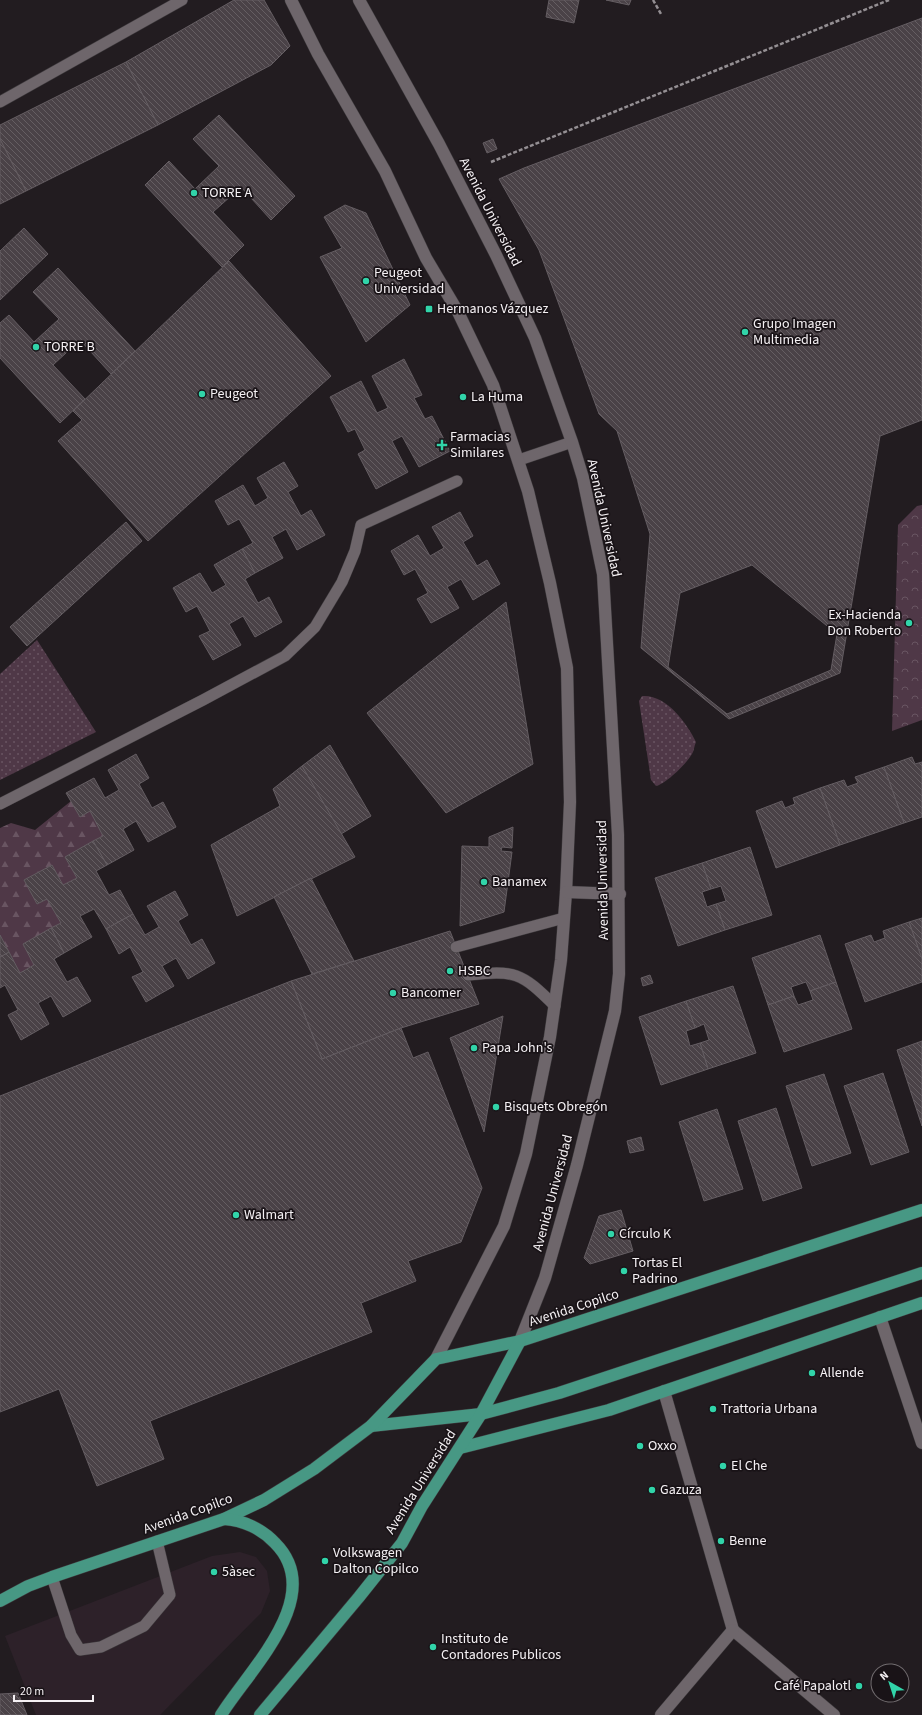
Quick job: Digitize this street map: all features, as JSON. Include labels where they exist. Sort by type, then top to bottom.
[{"type":"main road","points":[[291,0],[318,54],[385,171],[426,258],[458,312],[493,385],[518,460],[550,584],[567,668],[570,802],[566,892],[562,960],[550,1037],[526,1154],[504,1226],[436,1359]]},
{"type":"main road","name":"Avenida Universidad","points":[[260,1715],[359,1597],[402,1543],[422,1506],[481,1414],[520,1341],[545,1278],[577,1166],[615,1011],[619,974],[620,894],[618,835],[603,574],[583,478],[572,442],[534,338],[496,255],[439,144],[359,0]]},
{"type":"main road","points":[[566,892],[620,894]]},
{"type":"main road","name":"Avenida Copilco","points":[[0,1601],[28,1586],[224,1519],[264,1500],[314,1469],[371,1426],[436,1359],[520,1341],[922,1210]]},
{"type":"main road","points":[[371,1426],[481,1414],[559,1393],[922,1273]]},
{"type":"main road","points":[[460,1448],[609,1410],[922,1303]]},
{"type":"main road","points":[[880,1318],[922,1443]]},
{"type":"main road","points":[[664,1391],[733,1630],[834,1715]]},
{"type":"main road","points":[[221,1715],[276,1639],[290,1604],[293,1584],[286,1557],[274,1541],[252,1526],[224,1519]]},
{"type":"main road","points":[[661,1715],[733,1630]]},
{"type":"lane","points":[[0,102],[182,0]]},
{"type":"lane","points":[[518,460],[572,442]]},
{"type":"lane","points":[[0,804],[203,700],[285,656],[315,627],[342,582],[355,551],[361,525],[457,481]]},
{"type":"lane","points":[[456,947],[564,918]]},
{"type":"lane","points":[[468,976],[496,972],[515,974],[532,984],[555,1006]]},
{"type":"lane","points":[[52,1577],[71,1635],[80,1650],[101,1647],[144,1626],[170,1594],[157,1541]]},
{"type":"path","points":[[653,0],[661,14]]},
{"type":"path","points":[[491,162],[889,0]]},
{"type":"shaded area","points":[[240,1552],[256,1557],[267,1571],[270,1591],[261,1613],[160,1715],[36,1715],[5,1636],[212,1556]]},
{"type":"green space","name":"Ex-Hacienda Don Roberto","points":[[922,505],[922,720],[892,731],[898,525],[917,506]]},
{"type":"green space","points":[[37,640],[96,732],[0,780],[0,674]]},
{"type":"green space","points":[[642,696],[659,700],[675,711],[696,742],[693,753],[686,763],[676,773],[656,786],[651,780],[639,701]]},
{"type":"green space","points":[[71,801],[80,817],[90,811],[103,836],[65,857],[77,878],[63,885],[52,865],[24,880],[37,904],[47,899],[61,923],[23,944],[34,965],[20,973],[0,935],[0,828],[11,823],[35,830]]},
{"type":"building","points":[[234,0],[264,0],[290,46],[271,65],[158,125],[126,62]]},
{"type":"building","points":[[549,0],[579,0],[574,23],[546,17]]},
{"type":"building","points":[[606,0],[631,0],[629,5]]},
{"type":"building","name":"Grupo Imagen Multimedia","points":[[922,18],[922,420],[880,436],[840,673],[729,719],[641,648],[650,534],[617,431],[599,414],[539,250],[499,179],[524,168]],"holes":[[[752,565],[837,634],[831,670],[727,714],[668,667],[680,593]]]},
{"type":"building","points":[[126,62],[158,125],[26,191],[0,139],[0,125]]},
{"type":"building","name":"TORRE A","points":[[219,115],[295,196],[271,220],[241,187],[213,212],[244,245],[222,267],[145,185],[169,161],[195,189],[219,166],[193,139]]},
{"type":"building","points":[[0,139],[26,191],[0,204]]},
{"type":"building","points":[[493,139],[497,149],[487,153],[483,143]]},
{"type":"building","name":"Peugeot Universidad","points":[[345,205],[366,213],[410,305],[366,342],[320,257],[342,248],[324,217]]},
{"type":"building","points":[[24,228],[48,254],[0,300],[0,251]]},
{"type":"building","name":"Peugeot","points":[[229,261],[331,376],[148,541],[58,441],[82,420],[73,411]]},
{"type":"building","name":"TORRE B","points":[[58,268],[135,351],[111,374],[80,340],[53,365],[85,399],[60,423],[0,358],[0,323],[9,315],[34,342],[59,319],[33,292]]},
{"type":"building","points":[[404,359],[422,395],[414,398],[425,419],[432,416],[450,451],[419,467],[402,436],[392,441],[408,472],[376,489],[358,454],[365,450],[355,429],[348,432],[330,397],[361,381],[377,413],[388,408],[372,376]]},
{"type":"building","points":[[284,462],[298,486],[288,492],[301,516],[311,510],[325,535],[297,550],[286,529],[272,537],[283,558],[255,573],[242,549],[253,543],[239,519],[228,525],[215,501],[243,485],[255,506],[268,498],[257,478]]},
{"type":"building","points":[[460,512],[473,536],[463,542],[477,566],[487,560],[500,584],[473,600],[461,579],[447,587],[459,608],[431,623],[417,599],[428,593],[415,569],[404,575],[391,551],[418,535],[430,556],[444,548],[432,527]]},
{"type":"building","points":[[126,522],[142,541],[27,646],[10,627]]},
{"type":"building","points":[[242,549],[255,573],[245,579],[258,603],[269,597],[282,622],[255,637],[243,616],[229,624],[241,645],[213,660],[199,636],[210,631],[197,606],[186,612],[173,588],[200,573],[212,593],[226,585],[214,565]]},
{"type":"building","points":[[506,602],[533,764],[446,813],[367,713]]},
{"type":"building","points":[[330,745],[371,816],[341,834],[302,766]]},
{"type":"building","points":[[136,754],[149,778],[139,784],[152,808],[163,802],[176,827],[148,842],[136,821],[123,829],[134,850],[107,865],[93,841],[103,836],[90,811],[80,817],[66,793],[94,778],[105,798],[119,790],[108,770]]},
{"type":"building","points":[[912,757],[915,764],[922,762],[922,817],[904,823],[884,767]]},
{"type":"building","points":[[302,766],[355,857],[237,916],[211,845],[280,806],[273,789]]},
{"type":"building","points":[[884,767],[904,823],[840,845],[820,788],[844,780],[847,787],[858,783],[855,777]]},
{"type":"building","points":[[820,788],[840,845],[776,868],[756,811],[782,801],[785,808],[795,804],[793,798]]},
{"type":"building","name":"Banamex","points":[[513,827],[512,848],[502,847],[501,851],[512,852],[504,912],[460,926],[462,846],[489,847],[489,837]]},
{"type":"building","points":[[93,841],[107,865],[96,871],[109,895],[120,890],[133,914],[106,929],[94,909],[80,916],[92,937],[64,953],[51,928],[61,923],[47,899],[37,904],[24,880],[52,865],[63,885],[77,878],[65,857]]},
{"type":"building","points":[[750,847],[772,915],[725,930],[716,904],[726,901],[721,886],[711,889],[702,863]]},
{"type":"building","points":[[702,863],[711,889],[702,892],[707,907],[716,904],[725,930],[678,946],[655,878]]},
{"type":"building","points":[[311,878],[354,961],[312,974],[274,897]]},
{"type":"building","points":[[175,891],[188,915],[178,921],[191,945],[202,939],[215,963],[188,979],[176,958],[162,966],[174,986],[146,1002],[132,977],[143,972],[130,947],[119,954],[106,929],[133,914],[145,935],[159,927],[147,906]]},
{"type":"building","points":[[922,918],[922,959],[909,922]]},
{"type":"building","points":[[909,922],[922,959],[922,982],[865,1002],[845,944],[871,935],[874,942],[885,938],[883,931]]},
{"type":"building","points":[[51,928],[64,953],[54,959],[67,982],[77,977],[91,1001],[63,1017],[51,996],[38,1003],[49,1024],[21,1040],[8,1015],[18,1010],[5,985],[0,988],[0,957],[9,952],[20,973],[34,965],[23,944]]},
{"type":"building","points":[[450,931],[479,1004],[401,1028],[322,1059],[291,981]]},
{"type":"building","points":[[0,935],[9,952],[0,957]]},
{"type":"building","points":[[820,935],[836,982],[810,991],[806,982],[791,987],[794,996],[768,1005],[752,958]]},
{"type":"building","points":[[650,975],[653,983],[643,986],[641,978]]},
{"type":"building","name":"Walmart","points":[[291,981],[322,1059],[401,1028],[413,1058],[428,1052],[482,1188],[461,1242],[408,1261],[416,1281],[361,1303],[372,1332],[150,1421],[164,1459],[97,1486],[59,1389],[0,1412],[0,1096]]},
{"type":"building","points":[[836,982],[852,1029],[784,1052],[768,1005],[794,996],[798,1005],[813,1000],[810,991]]},
{"type":"building","points":[[733,986],[756,1053],[708,1069],[700,1043],[709,1040],[704,1024],[695,1028],[686,1001]]},
{"type":"building","points":[[686,1001],[695,1028],[686,1031],[690,1046],[700,1043],[708,1069],[661,1085],[639,1017]]},
{"type":"building","points":[[503,1016],[484,1132],[450,1038]]},
{"type":"building","points":[[922,1041],[922,1126],[897,1050]]},
{"type":"building","points":[[883,1073],[909,1152],[871,1165],[844,1086]]},
{"type":"building","points":[[824,1074],[851,1153],[812,1166],[786,1086]]},
{"type":"building","points":[[776,1108],[802,1188],[763,1201],[738,1121]]},
{"type":"building","points":[[717,1109],[743,1189],[704,1201],[679,1122]]},
{"type":"building","points":[[641,1137],[644,1150],[630,1153],[627,1141]]},
{"type":"building","name":"Círculo K","points":[[621,1210],[633,1251],[590,1264],[584,1258],[599,1216]]},
{"type":"building","points":[[18,1693],[27,1715],[0,1715],[0,1694]]},
{"type":"place","name":"TORRE A","points":[[194,193]]},
{"type":"place","name":"Peugeot Universidad","points":[[366,281]]},
{"type":"place","name":"Hermanos Vázquez","points":[[429,309]]},
{"type":"place","name":"Grupo Imagen Multimedia","points":[[745,332]]},
{"type":"place","name":"TORRE B","points":[[36,347]]},
{"type":"place","name":"Peugeot","points":[[202,394]]},
{"type":"place","name":"La Huma","points":[[463,397]]},
{"type":"place","name":"Farmacias Similares","points":[[442,445]]},
{"type":"place","name":"Ex-Hacienda Don Roberto","points":[[909,623]]},
{"type":"place","name":"Banamex","points":[[484,882]]},
{"type":"place","name":"HSBC","points":[[450,971]]},
{"type":"place","name":"Bancomer","points":[[393,993]]},
{"type":"place","name":"Papa John's","points":[[474,1048]]},
{"type":"place","name":"Bisquets Obregón","points":[[496,1107]]},
{"type":"place","name":"Walmart","points":[[236,1215]]},
{"type":"place","name":"Círculo K","points":[[611,1234]]},
{"type":"place","name":"Tortas El Padrino","points":[[624,1271]]},
{"type":"place","name":"Allende","points":[[812,1373]]},
{"type":"place","name":"Trattoria Urbana","points":[[713,1409]]},
{"type":"place","name":"Oxxo","points":[[640,1446]]},
{"type":"place","name":"El Che","points":[[723,1466]]},
{"type":"place","name":"Gazuza","points":[[652,1490]]},
{"type":"place","name":"Benne","points":[[721,1541]]},
{"type":"place","name":"Volkswagen Dalton Copilco","points":[[325,1561]]},
{"type":"place","name":"5àsec","points":[[214,1572]]},
{"type":"place","name":"Instituto de Contadores Publicos","points":[[433,1647]]},
{"type":"place","name":"Café Papalotl","points":[[859,1686]]}]
